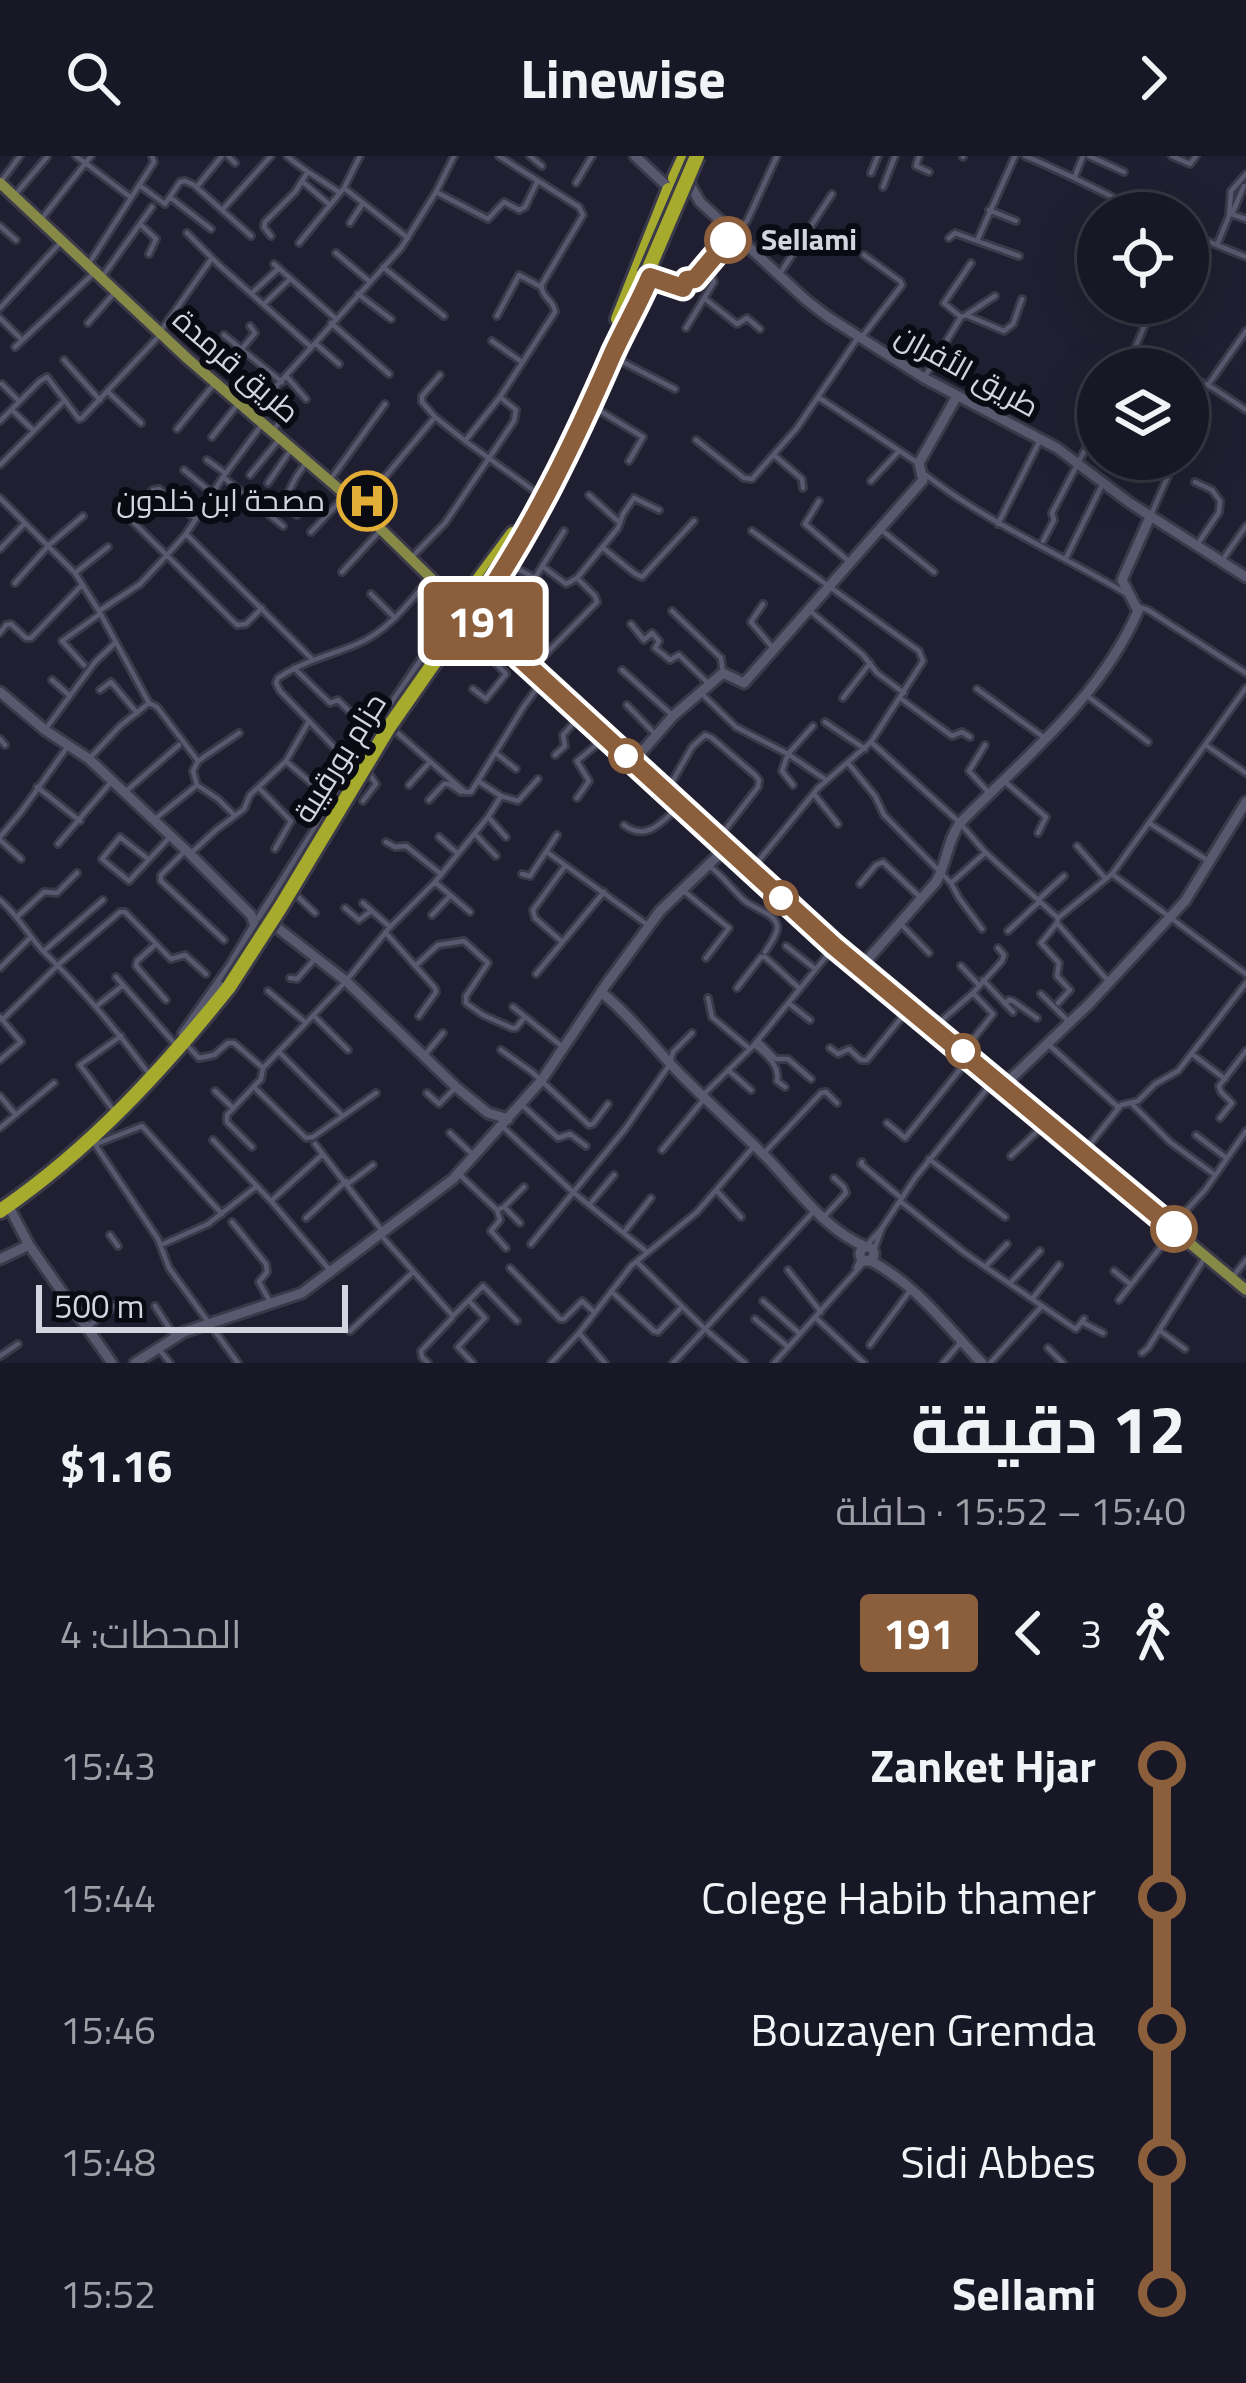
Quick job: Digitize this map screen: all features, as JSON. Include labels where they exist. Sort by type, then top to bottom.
[{"type":"highway","points":[[646,274],[677,215],[684,174]]},
{"type":"highway","points":[[646,274],[684,174]]},
{"type":"highway","points":[[612,351],[627,293],[684,174]]},
{"type":"highway","name":"حزام بورقيبة","points":[[530,516],[646,274]]},
{"type":"highway","name":"حزام بورقيبة","points":[[2,1206],[94,1142],[226,985],[385,724],[509,554],[592,406],[612,351]]},
{"type":"highway","points":[[465,613],[530,516]]},
{"type":"highway","points":[[465,613],[509,554]]},
{"type":"highway","name":"حزام بورقيبة","points":[[2,1206],[114,1111],[180,1042]]},
{"type":"main road","name":"طريق قرمدة","points":[[0,183],[834,946],[1246,1289]]},
{"type":"street","points":[[0,183],[20,156]]},
{"type":"street","points":[[76,156],[131,198]]},
{"type":"street","points":[[40,220],[91,156]]},
{"type":"street","points":[[199,184],[225,156],[235,163]]},
{"type":"street","points":[[222,210],[272,156]]},
{"type":"street","points":[[287,156],[307,173],[363,203],[408,238]]},
{"type":"street","points":[[299,243],[342,190],[360,156]]},
{"type":"street","points":[[252,413],[408,238],[454,156]]},
{"type":"street","points":[[465,441],[555,312],[542,287],[584,212],[499,156]]},
{"type":"street","points":[[530,156],[542,166]]},
{"type":"street","points":[[576,183],[592,156]]},
{"type":"street","points":[[646,274],[681,289],[687,280],[695,279],[752,213],[777,156]]},
{"type":"street","points":[[871,173],[878,156]]},
{"type":"street","points":[[883,187],[896,156]]},
{"type":"street","points":[[919,156],[916,165],[928,172]]},
{"type":"street","points":[[976,241],[1015,156]]},
{"type":"street","points":[[1025,156],[1101,192]]},
{"type":"street","points":[[1075,176],[1086,156],[1124,172]]},
{"type":"street","points":[[1172,156],[1190,164],[1196,156]]},
{"type":"street","points":[[14,196],[46,157]]},
{"type":"street","name":"طريق الأفران","points":[[636,157],[659,172],[684,174]]},
{"type":"street","name":"طريق الأفران","points":[[636,157],[684,174],[700,202],[811,304],[924,378],[1077,463]]},
{"type":"street","points":[[95,271],[153,159]]},
{"type":"street","points":[[272,236],[264,227],[266,222],[307,173]]},
{"type":"street","name":"طريق الأفران","points":[[684,174],[698,207],[734,233]]},
{"type":"street","points":[[1231,215],[1231,190],[1246,174]]},
{"type":"street","points":[[139,185],[163,203],[186,181],[250,236]]},
{"type":"street","points":[[302,181],[330,205]]},
{"type":"street","points":[[436,192],[488,219],[504,202],[519,210],[525,207],[537,182]]},
{"type":"street","points":[[1217,245],[1244,186]]},
{"type":"street","points":[[779,275],[832,194]]},
{"type":"street","points":[[171,198],[211,229]]},
{"type":"street","points":[[350,223],[363,203]]},
{"type":"street","points":[[677,215],[685,207],[698,207]]},
{"type":"street","points":[[15,347],[95,271],[152,208]]},
{"type":"street","points":[[989,210],[1016,221]]},
{"type":"street","points":[[1231,215],[1246,219]]},
{"type":"street","points":[[140,224],[156,239],[148,254]]},
{"type":"street","points":[[0,226],[16,240]]},
{"type":"street","points":[[187,233],[339,364]]},
{"type":"street","points":[[949,238],[955,233],[1019,256]]},
{"type":"street","points":[[0,308],[62,240]]},
{"type":"street","points":[[1209,242],[1246,257]]},
{"type":"street","points":[[336,253],[369,280]]},
{"type":"street","points":[[696,440],[747,480],[754,478],[902,285],[864,255]]},
{"type":"street","points":[[0,421],[47,377],[81,419],[160,332],[212,258]]},
{"type":"street","points":[[971,262],[945,306],[1004,331],[1022,299]]},
{"type":"street","points":[[686,328],[715,279],[707,265]]},
{"type":"street","points":[[252,293],[276,266],[388,374]]},
{"type":"street","points":[[383,267],[444,316]]},
{"type":"street","points":[[496,316],[519,275],[542,287]]},
{"type":"street","points":[[264,304],[290,279]]},
{"type":"street","points":[[88,323],[116,291]]},
{"type":"street","points":[[358,294],[391,319]]},
{"type":"street","points":[[924,378],[964,316],[995,296]]},
{"type":"street","points":[[704,298],[737,324],[747,318],[760,328]]},
{"type":"street","points":[[0,318],[22,340]]},
{"type":"street","points":[[241,350],[255,333],[250,326]]},
{"type":"street","points":[[1209,384],[1246,331]]},
{"type":"street","points":[[224,334],[306,399]]},
{"type":"street","points":[[492,341],[522,362]]},
{"type":"street","points":[[612,351],[674,389]]},
{"type":"street","points":[[64,360],[100,400]]},
{"type":"street","points":[[440,375],[422,400],[435,417],[540,495]]},
{"type":"street","points":[[177,429],[215,383]]},
{"type":"street","points":[[2,384],[19,401]]},
{"type":"street","points":[[1209,386],[1244,409],[1246,400]]},
{"type":"street","points":[[108,392],[141,423]]},
{"type":"street","points":[[411,558],[445,524],[517,416],[514,407],[500,397]]},
{"type":"street","points":[[818,397],[998,524],[1066,557],[1246,673]]},
{"type":"street","points":[[723,673],[744,683],[922,480],[921,468],[957,397]]},
{"type":"street","points":[[0,465],[65,400]]},
{"type":"street","points":[[212,437],[240,403]]},
{"type":"street","points":[[329,480],[386,404]]},
{"type":"street","points":[[592,406],[643,437],[628,461]]},
{"type":"street","points":[[84,665],[63,638],[140,584],[186,534],[224,475],[292,408]]},
{"type":"street","points":[[12,409],[34,431]]},
{"type":"street","points":[[359,508],[435,417]]},
{"type":"street","points":[[184,418],[192,423]]},
{"type":"street","points":[[250,475],[272,430]]},
{"type":"street","points":[[998,524],[1040,440]]},
{"type":"street","points":[[268,483],[292,448]]},
{"type":"street","points":[[871,481],[899,451]]},
{"type":"street","points":[[774,455],[802,479],[803,488]]},
{"type":"street","points":[[207,460],[283,526]]},
{"type":"street","points":[[297,515],[284,503],[307,461]]},
{"type":"street","points":[[1043,541],[1054,520],[1052,513],[1077,468]]},
{"type":"street","points":[[184,470],[212,493]]},
{"type":"street","name":"طريق الأفران","points":[[1099,480],[1246,578]]},
{"type":"street","points":[[1127,594],[1122,580],[1166,480]]},
{"type":"street","points":[[1195,482],[1212,490],[1220,501],[1220,512],[1197,545]]},
{"type":"street","points":[[1066,557],[1103,483]]},
{"type":"street","points":[[127,515],[159,489],[196,519]]},
{"type":"street","points":[[589,495],[620,524]]},
{"type":"street","points":[[311,532],[346,496]]},
{"type":"street","points":[[0,498],[75,573],[149,703],[199,761]]},
{"type":"street","points":[[542,566],[566,584],[577,578],[602,547],[634,498],[659,510]]},
{"type":"street","points":[[819,502],[805,524],[851,563]]},
{"type":"street","points":[[119,508],[237,625],[245,624],[262,608]]},
{"type":"street","points":[[15,583],[83,516]]},
{"type":"street","points":[[602,547],[643,577],[694,521]]},
{"type":"street","points":[[0,549],[25,523]]},
{"type":"street","points":[[1221,562],[1246,526]]},
{"type":"street","points":[[879,528],[934,572]]},
{"type":"street","points":[[342,572],[382,530]]},
{"type":"street","points":[[473,689],[486,699],[506,674],[492,658],[497,636],[564,531]]},
{"type":"street","points":[[751,870],[826,780],[871,742],[923,661],[921,653],[752,531]]},
{"type":"street","points":[[186,534],[312,659]]},
{"type":"street","points":[[75,573],[108,547]]},
{"type":"street","points":[[509,554],[535,578]]},
{"type":"street","points":[[531,669],[597,602],[577,578]]},
{"type":"street","points":[[363,801],[376,784],[309,721],[276,682],[312,659],[358,644],[435,582]]},
{"type":"street","points":[[0,633],[11,624],[32,638],[83,584]]},
{"type":"street","points":[[371,594],[395,618]]},
{"type":"street","points":[[763,604],[751,622],[773,648]]},
{"type":"street","points":[[860,968],[941,873],[960,823],[1086,695],[1118,650],[1137,606]]},
{"type":"street","points":[[808,610],[952,736],[962,732],[970,737]]},
{"type":"street","points":[[672,611],[721,658],[723,673]]},
{"type":"street","name":"حزام بورقيبة","points":[[361,770],[399,696],[465,613]]},
{"type":"street","name":"حزام بورقيبة","points":[[180,1042],[256,920],[409,705],[465,613]]},
{"type":"street","points":[[631,624],[644,640],[652,633],[659,641],[655,648],[670,660],[679,655],[736,727],[826,780]]},
{"type":"street","points":[[45,730],[95,662],[116,643]]},
{"type":"street","points":[[843,698],[870,663]]},
{"type":"street","points":[[294,668],[330,704],[338,700],[356,717]]},
{"type":"street","points":[[622,670],[673,716]]},
{"type":"street","points":[[633,762],[673,716],[723,673]]},
{"type":"street","points":[[52,680],[71,696]]},
{"type":"street","points":[[430,800],[444,784],[471,792],[543,680]]},
{"type":"street","points":[[100,690],[111,682],[137,713]]},
{"type":"street","points":[[977,689],[1046,739]]},
{"type":"street","points":[[1058,1003],[1070,990],[1057,976],[1059,962],[1041,943],[1057,920],[1109,877],[1245,689]]},
{"type":"street","points":[[0,692],[89,759],[188,852],[256,920],[256,935],[271,931],[317,957],[573,1192],[647,1252]]},
{"type":"street","points":[[1086,695],[1148,742]]},
{"type":"street","points":[[399,696],[409,705]]},
{"type":"street","points":[[89,759],[149,703]]},
{"type":"street","points":[[627,705],[655,734]]},
{"type":"street","points":[[555,755],[565,746],[563,735],[582,715]]},
{"type":"street","points":[[224,940],[161,875],[244,809],[250,795],[286,761],[309,721]]},
{"type":"street","points":[[825,722],[865,749]]},
{"type":"street","points":[[793,785],[782,772],[788,754],[813,726]]},
{"type":"street","points":[[392,728],[462,792]]},
{"type":"street","points":[[234,815],[197,784],[193,771],[199,761],[239,733]]},
{"type":"street","points":[[2,1206],[109,1359],[120,1363],[136,1362],[175,1337],[302,1293],[475,1157],[541,1081],[650,926],[725,847],[759,784],[755,775],[705,736],[692,747],[666,792]]},
{"type":"street","points":[[577,799],[590,781],[577,761],[606,737]]},
{"type":"street","points":[[871,742],[1057,920],[1110,983]]},
{"type":"street","points":[[1204,744],[1246,773]]},
{"type":"street","points":[[21,859],[0,837],[69,745]]},
{"type":"street","points":[[124,793],[179,745]]},
{"type":"street","points":[[985,745],[969,771],[990,794]]},
{"type":"street","points":[[496,753],[516,770]]},
{"type":"street","points":[[286,761],[324,794]]},
{"type":"street","points":[[409,785],[430,762]]},
{"type":"street","points":[[848,764],[884,815],[951,883],[982,929]]},
{"type":"street","points":[[478,781],[518,801],[538,779]]},
{"type":"street","points":[[58,844],[112,781]]},
{"type":"street","points":[[1004,781],[1046,818],[1038,833]]},
{"type":"street","points":[[154,821],[197,784]]},
{"type":"street","points":[[37,787],[80,820]]},
{"type":"street","points":[[258,787],[290,820],[274,849]]},
{"type":"street","points":[[453,800],[462,792]]},
{"type":"street","points":[[814,794],[838,824]]},
{"type":"street","points":[[252,1147],[227,1122],[227,1115],[254,1087],[263,1068],[442,874],[502,796]]},
{"type":"street","points":[[774,1363],[849,1279],[929,1159],[999,1083],[1070,1023],[1186,901],[1246,802]]},
{"type":"street","points":[[624,826],[646,832],[680,805]]},
{"type":"street","name":"حزام بورقيبة","points":[[180,1042],[208,1019],[271,931],[334,813]]},
{"type":"street","points":[[488,817],[506,838]]},
{"type":"street","points":[[1149,823],[1210,862]]},
{"type":"street","points":[[475,834],[496,856]]},
{"type":"street","points":[[522,874],[530,876],[556,835]]},
{"type":"street","points":[[148,859],[121,837],[102,859],[129,881],[170,837]]},
{"type":"street","points":[[439,837],[457,854]]},
{"type":"street","points":[[386,842],[408,848],[442,874]]},
{"type":"street","points":[[1077,846],[1109,877],[1246,978],[1175,1073],[1138,1101],[1119,1108],[1083,1153]]},
{"type":"street","points":[[547,852],[650,926]]},
{"type":"street","points":[[951,883],[985,852]]},
{"type":"street","points":[[860,884],[883,862],[922,899]]},
{"type":"street","points":[[710,865],[748,904],[777,924],[765,952]]},
{"type":"street","points":[[562,942],[533,910],[565,866]]},
{"type":"street","points":[[18,916],[44,892],[55,894],[77,873]]},
{"type":"street","points":[[1008,931],[1064,876]]},
{"type":"street","points":[[435,882],[470,913]]},
{"type":"street","points":[[682,890],[729,926],[706,958]]},
{"type":"street","points":[[536,974],[604,892]]},
{"type":"street","points":[[293,893],[315,913]]},
{"type":"street","points":[[432,915],[450,895]]},
{"type":"street","points":[[0,900],[97,1006],[149,1074]]},
{"type":"street","points":[[44,951],[103,900]]},
{"type":"street","points":[[363,903],[436,990],[419,1016]]},
{"type":"street","points":[[412,905],[423,915]]},
{"type":"street","points":[[345,908],[359,920],[371,911]]},
{"type":"street","points":[[0,1060],[21,1042],[1,1018],[120,912],[171,959],[185,955],[206,974]]},
{"type":"street","points":[[256,920],[271,919],[271,931]]},
{"type":"street","points":[[899,922],[929,953]]},
{"type":"street","points":[[0,968],[32,936]]},
{"type":"street","points":[[415,966],[438,945],[461,940],[488,963],[466,996],[466,1004],[512,1028],[524,1018]]},
{"type":"street","points":[[156,944],[136,965],[166,1000]]},
{"type":"street","points":[[786,946],[816,969]]},
{"type":"street","points":[[662,1150],[834,946]]},
{"type":"street","points":[[934,1027],[1004,958],[998,948]]},
{"type":"street","points":[[290,978],[297,979],[317,957]]},
{"type":"street","points":[[737,988],[765,957],[800,989]]},
{"type":"street","points":[[961,966],[1013,1012]]},
{"type":"street","points":[[116,977],[199,1058],[234,1043],[263,1068]]},
{"type":"street","points":[[97,1006],[122,986]]},
{"type":"street","points":[[268,991],[307,1023]]},
{"type":"street","points":[[886,1123],[906,1137],[967,1054],[993,1014],[973,993]]},
{"type":"street","points":[[600,994],[647,1035],[819,1214],[911,1289],[986,1363],[1042,1306]]},
{"type":"street","points":[[1041,994],[1070,1023]]},
{"type":"street","points":[[708,998],[712,1017],[776,1059],[788,1059],[811,1079]]},
{"type":"street","points":[[1005,1004],[1016,1002],[1037,1018]]},
{"type":"street","points":[[790,1003],[810,1020]]},
{"type":"street","points":[[513,1007],[564,1048]]},
{"type":"street","points":[[830,1048],[838,1054],[849,1049],[867,1060],[909,1007]]},
{"type":"street","points":[[314,1016],[348,1050]]},
{"type":"street","points":[[424,1057],[443,1033]]},
{"type":"street","points":[[531,1244],[625,1129],[671,1056],[692,1033]]},
{"type":"street","points":[[114,1111],[80,1065],[121,1036]]},
{"type":"street","points":[[1048,1044],[1119,1108]]},
{"type":"street","points":[[754,1045],[772,1061],[784,1088]]},
{"type":"street","points":[[501,1050],[589,1125],[608,1104]]},
{"type":"street","points":[[1220,1118],[1232,1103],[1220,1090],[1246,1051]]},
{"type":"street","points":[[279,1052],[342,1115]]},
{"type":"street","points":[[1192,1054],[1225,1079]]},
{"type":"street","points":[[728,1070],[751,1090]]},
{"type":"street","points":[[0,1128],[54,1083]]},
{"type":"street","points":[[254,1087],[307,1138],[376,1093]]},
{"type":"street","points":[[427,1093],[439,1104],[456,1087]]},
{"type":"street","points":[[214,1091],[233,1109]]},
{"type":"street","points":[[556,1361],[647,1252],[697,1212],[820,1093],[826,1092],[837,1102]]},
{"type":"street","points":[[0,1096],[16,1114]]},
{"type":"street","points":[[1132,1103],[1173,1144],[1215,1175]]},
{"type":"street","points":[[521,1104],[558,1138],[570,1134],[586,1146]]},
{"type":"street","points":[[1010,1156],[1046,1122]]},
{"type":"street","points":[[222,1214],[142,1126],[94,1142],[161,1246],[169,1267],[238,1363]]},
{"type":"street","points":[[1119,1300],[1246,1131]]},
{"type":"street","points":[[450,1133],[475,1157]]},
{"type":"street","points":[[1196,1135],[1225,1157]]},
{"type":"street","points":[[213,1140],[332,1272]]},
{"type":"street","points":[[315,1144],[381,1233],[453,1316]]},
{"type":"street","points":[[271,1202],[323,1154]]},
{"type":"street","points":[[929,1159],[1005,1217]]},
{"type":"street","points":[[862,1162],[901,1199],[1032,1299],[1076,1329],[1083,1320],[1103,1334]]},
{"type":"street","points":[[306,1218],[373,1165]]},
{"type":"street","points":[[459,1174],[520,1222]]},
{"type":"street","points":[[589,1205],[614,1175]]},
{"type":"street","points":[[673,1363],[819,1214],[846,1193],[834,1178]]},
{"type":"street","points":[[161,1246],[222,1214],[257,1186]]},
{"type":"street","points":[[506,1248],[491,1232],[500,1220],[501,1208],[524,1187]]},
{"type":"street","points":[[716,1191],[741,1217]]},
{"type":"street","points":[[623,1232],[652,1198]]},
{"type":"street","points":[[232,1222],[266,1264],[267,1272],[259,1282],[272,1304]]},
{"type":"street","points":[[110,1235],[118,1246]]},
{"type":"street","points":[[986,1266],[1007,1244]]},
{"type":"street","points":[[0,1259],[29,1245]]},
{"type":"street","points":[[1010,1283],[1040,1250]]},
{"type":"street","points":[[1142,1353],[1205,1256]]},
{"type":"street","points":[[1232,1278],[1246,1260]]},
{"type":"street","points":[[637,1262],[745,1363]]},
{"type":"street","points":[[1032,1299],[1059,1265]]},
{"type":"street","points":[[510,1268],[560,1319],[582,1301],[594,1312]]},
{"type":"street","points":[[788,1270],[819,1315],[864,1363]]},
{"type":"street","points":[[1114,1271],[1130,1285]]},
{"type":"street","points":[[350,1331],[413,1272]]},
{"type":"street","points":[[428,1363],[421,1351],[485,1286],[518,1321]]},
{"type":"street","points":[[870,1345],[911,1289]]},
{"type":"street","points":[[610,1291],[653,1331],[658,1332],[681,1308]]},
{"type":"street","points":[[469,1300],[485,1318],[458,1347],[473,1363]]},
{"type":"street","points":[[764,1301],[801,1334]]},
{"type":"street","points":[[88,1327],[117,1304]]},
{"type":"street","points":[[155,1306],[175,1337]]},
{"type":"street","points":[[755,1318],[788,1347]]},
{"type":"street","points":[[1159,1330],[1185,1348]]},
{"type":"street","points":[[579,1333],[605,1363]]},
{"type":"street","points":[[943,1363],[961,1342]]},
{"type":"street","points":[[0,1356],[18,1344]]},
{"type":"street","points":[[158,1347],[170,1363]]},
{"type":"street","points":[[1048,1348],[1063,1363]]},
{"type":"bus line","name":"191","points":[[728,240],[681,289],[650,277],[545,498],[516,553],[477,610],[500,640],[834,946],[1174,1229]]},
{"type":"place","name":"Sellami","points":[[728,240]]},
{"type":"place","name":"مصحة ابن خلدون","points":[[367,501]]}]
